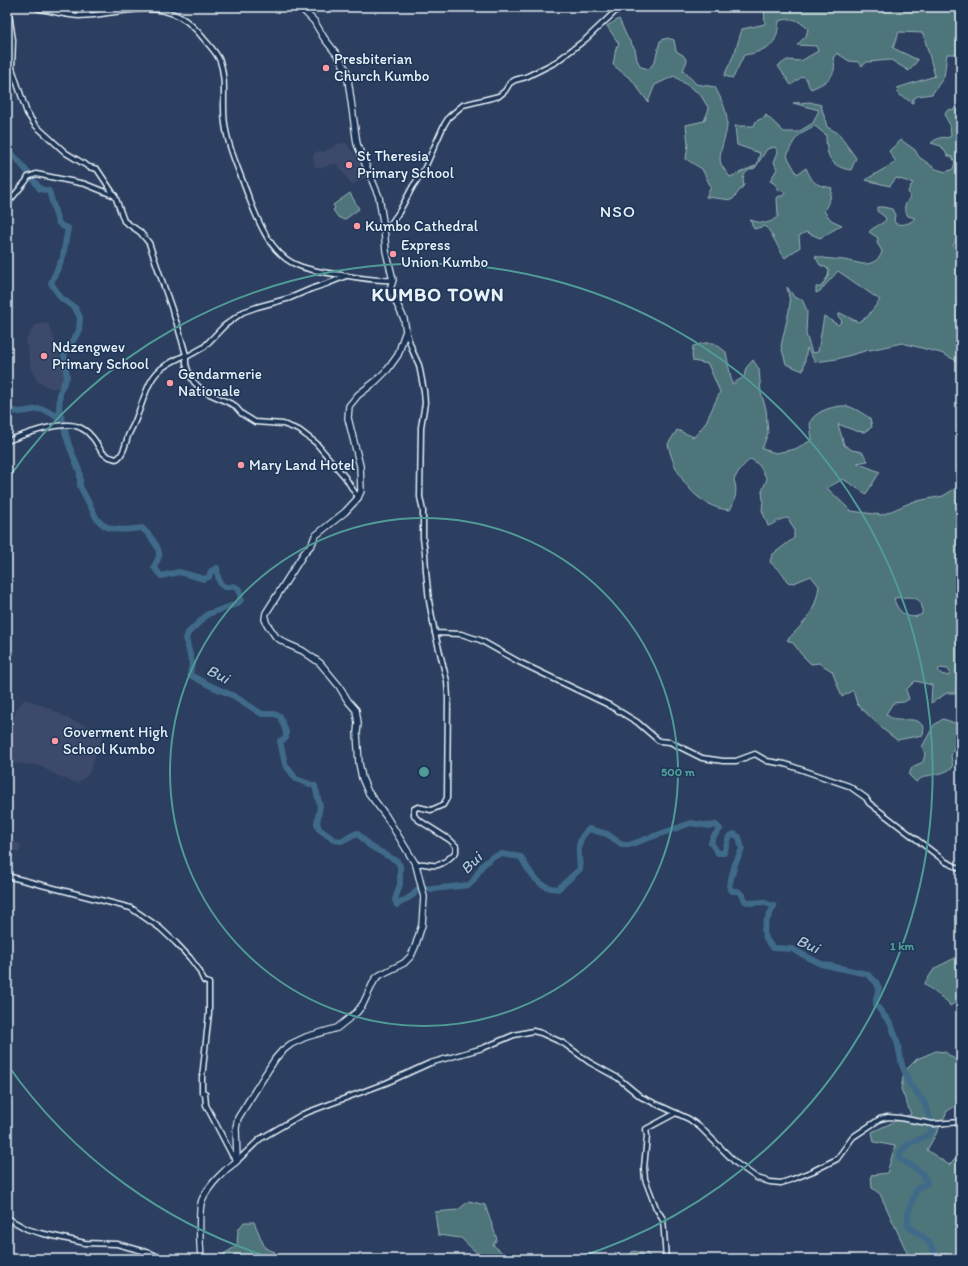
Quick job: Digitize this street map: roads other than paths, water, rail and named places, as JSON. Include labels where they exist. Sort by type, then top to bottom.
[{"type":"highway","points":[[201,1259],[200,1222],[202,1201],[215,1182],[226,1170],[238,1161],[236,1128],[238,1118],[275,1059],[291,1044],[306,1037],[337,1028],[357,1012],[364,1004],[376,979],[380,975],[404,963],[415,947],[422,925],[424,897],[416,865],[386,816],[368,792],[362,778],[359,763],[357,733],[358,723],[356,710],[320,663],[303,651],[276,637],[265,619],[266,613],[312,544],[315,536],[345,512],[358,498],[361,491],[360,466],[348,418],[349,406],[388,369],[398,355],[402,339],[406,331],[404,319],[390,289],[393,280],[386,252],[379,196],[357,144],[347,72],[339,57],[324,38],[314,21],[300,7]]},
{"type":"street","points":[[8,7],[13,40],[12,68],[27,113],[39,129],[66,153],[89,167],[97,170],[115,196],[124,221],[140,232],[148,243],[178,327],[186,355],[186,364],[189,374],[194,382],[203,391],[234,405],[242,414],[255,422],[283,424],[299,430],[316,443],[345,477],[358,498]]},
{"type":"street","points":[[36,7],[78,16],[152,9],[178,16],[189,22],[209,45],[219,60],[223,74],[227,136],[259,222],[272,244],[286,259],[296,265],[327,273],[375,280],[393,280]]},
{"type":"street","points":[[384,228],[390,225],[423,172],[444,125],[463,104],[499,96],[505,91],[510,83],[515,80],[526,77],[556,62],[586,39],[620,7]]},
{"type":"street","points":[[7,204],[28,177],[36,174],[85,184],[115,196]]},
{"type":"street","points":[[7,441],[22,435],[58,425],[71,425],[80,427],[91,435],[102,452],[111,458],[117,459],[138,416],[144,396],[151,382],[157,373],[165,366],[204,347],[224,326],[243,312],[290,298],[311,288],[347,276]]},
{"type":"street","points":[[406,331],[413,352],[420,366],[424,391],[425,403],[421,428],[420,497],[423,511],[423,538],[429,601],[447,681],[448,698],[447,798],[443,805],[431,810],[418,807],[414,809],[414,814],[417,819],[450,840],[456,846],[456,852],[448,860],[437,865],[424,863],[416,865]]},
{"type":"street","points":[[435,633],[461,634],[480,640],[518,662],[609,705],[637,722],[659,741],[670,742],[702,758],[723,761],[736,760],[755,754],[767,760],[785,764],[849,786],[866,798],[869,803],[929,850],[946,862],[961,868]]},
{"type":"street","points":[[7,876],[131,908],[160,928],[190,958],[199,970],[204,981],[209,983],[209,1013],[202,1078],[202,1092],[205,1093],[206,1105],[232,1155],[238,1161],[260,1139],[303,1114],[386,1083],[430,1063],[483,1048],[514,1035],[533,1032],[541,1033],[563,1043],[589,1062],[618,1078],[641,1097],[689,1119],[701,1128],[736,1163],[758,1178],[770,1182],[781,1183],[813,1171],[837,1159],[853,1137],[880,1119],[888,1117],[900,1118],[933,1124],[961,1122]]},
{"type":"street","points":[[666,1259],[663,1219],[656,1208],[645,1179],[644,1159],[647,1136],[646,1129],[676,1113]]},
{"type":"street","points":[[7,1218],[27,1229],[40,1233],[85,1243],[116,1244],[150,1253],[162,1259]]},
{"type":"waterway","points":[[7,149],[28,173]]},
{"type":"waterway","points":[[32,178],[40,189],[49,191],[58,222],[62,226],[68,228],[63,256]]},
{"type":"waterway","points":[[61,261],[51,283],[61,298],[75,308],[80,317],[79,331],[64,354],[67,377],[62,387]]},
{"type":"waterway","points":[[60,392],[59,411],[62,419]]},
{"type":"waterway","name":"Bui","points":[[7,410],[20,412],[39,409],[45,410],[62,419],[63,422]]},
{"type":"waterway","name":"Bui","points":[[64,428],[80,473],[80,486],[97,519],[101,523],[106,527],[117,530],[142,528],[158,548],[159,556],[154,567],[161,576],[179,572],[204,579],[209,577],[211,571],[217,568],[218,577],[222,586],[234,586],[239,589],[241,600],[237,604],[208,614],[188,633],[186,639],[192,663],[190,675],[234,696],[262,714],[274,714],[280,716],[286,732],[286,738],[280,741],[285,764],[296,779],[315,786],[320,806],[317,823],[319,829],[334,840],[341,841],[357,833],[370,846],[397,861],[400,866],[400,884],[395,900],[397,905],[413,895],[418,889],[469,885],[482,866],[492,857],[501,854],[521,857],[535,879],[545,886],[558,889],[580,869],[580,842],[589,829],[607,834],[623,845],[629,845],[691,823],[710,826],[716,825],[720,829],[713,837],[711,843],[718,853],[724,853],[729,837],[734,834],[739,837],[742,849],[735,864],[729,886],[732,891],[738,891],[743,896],[745,901],[752,903],[762,902],[774,906],[764,927],[765,937],[773,948],[792,949],[821,964],[867,974],[876,982],[879,988],[876,1005],[891,1024],[897,1041],[902,1065],[909,1083],[924,1102],[932,1124],[932,1131],[928,1135],[908,1144],[900,1153],[900,1159],[920,1172],[927,1183],[917,1188],[908,1213],[908,1226],[929,1243],[937,1259]]},
{"type":"place","name":"Presbiterian Church Kumbo","points":[[326,68]]},
{"type":"place","name":"St Theresia Primary School","points":[[349,165]]},
{"type":"place","name":"Kumbo Cathedral","points":[[357,226]]},
{"type":"place","name":"Express Union Kumbo","points":[[393,254]]},
{"type":"place","name":"Ndzengwev Primary School","points":[[44,356]]},
{"type":"place","name":"Gendarmerie Nationale","points":[[170,383]]},
{"type":"place","name":"Mary Land Hotel","points":[[241,465]]},
{"type":"place","name":"Goverment High School Kumbo","points":[[55,741]]},
{"type":"district","name":"NSO","points":[[618,211]]},
{"type":"district","name":"KUMBO TOWN","points":[[438,294]]}]
